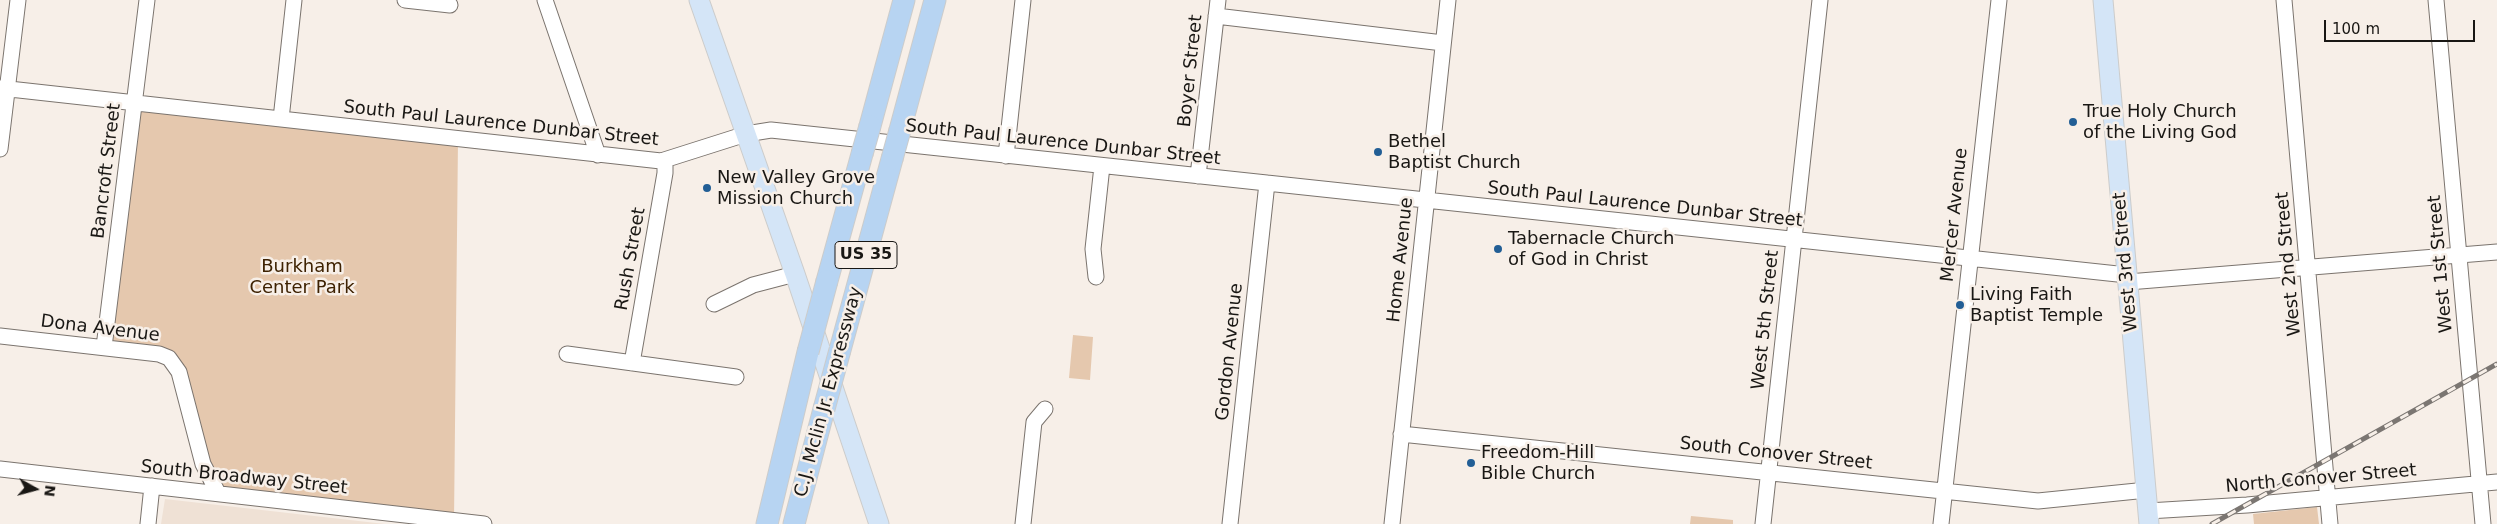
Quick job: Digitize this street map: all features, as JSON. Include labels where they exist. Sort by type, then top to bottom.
[{"type":"highway","name":"C.J. Mclin Jr. Expressway","points":[[773,496],[808,352],[904,0]]},
{"type":"highway","name":"C.J. Mclin Jr. Expressway","points":[[794,524],[936,0]]},
{"type":"highway","points":[[762,524],[773,496]]},
{"type":"highway","name":"US 35","points":[[767,524],[773,496]]},
{"type":"main road","points":[[699,0],[795,274],[877,520]]},
{"type":"main road","name":"West 3rd Street","points":[[2104,0],[2149,518]]},
{"type":"street","points":[[0,149],[4,88],[18,0]]},
{"type":"street","name":"Bancroft Street","points":[[104,347],[146,0]]},
{"type":"street","points":[[281,119],[294,0]]},
{"type":"street","points":[[405,0],[450,5]]},
{"type":"street","points":[[545,0],[598,155]]},
{"type":"street","points":[[1006,156],[1023,0]]},
{"type":"street","name":"Boyer Street","points":[[1198,176],[1218,0]]},
{"type":"street","name":"Home Avenue","points":[[1392,524],[1448,0]]},
{"type":"street","name":"West 5th Street","points":[[1763,524],[1820,0]]},
{"type":"street","name":"Mercer Avenue","points":[[1941,524],[1998,0]]},
{"type":"street","name":"West 2nd Street","points":[[2284,0],[2330,524]]},
{"type":"street","name":"West 1st Street","points":[[2436,0],[2483,524]]},
{"type":"street","points":[[1216,16],[1443,43]]},
{"type":"street","name":"South Paul Laurence Dunbar Street","points":[[4,88],[665,161],[746,134],[771,130],[1970,258],[2128,278],[2308,267],[2497,252]]},
{"type":"street","name":"Rush Street","points":[[632,363],[665,172],[665,161]]},
{"type":"street","points":[[1096,277],[1093,249],[1102,166]]},
{"type":"street","name":"Gordon Avenue","points":[[1230,524],[1267,183]]},
{"type":"street","points":[[714,304],[753,285],[795,274]]},
{"type":"street","name":"Dona Avenue","points":[[0,336],[160,354],[169,358],[176,365],[203,464],[218,494]]},
{"type":"street","points":[[567,354],[736,377]]},
{"type":"street","points":[[1023,524],[1034,422],[1044,409]]},
{"type":"street","name":"South Conover Street","points":[[1401,434],[2038,501],[2147,490]]},
{"type":"street","name":"South Broadway Street","points":[[0,469],[484,524]]},
{"type":"street","name":"North Conover Street","points":[[2149,518],[2497,482]]},
{"type":"street","points":[[148,524],[152,486]]},
{"type":"shaded area","points":[[165,499],[385,524],[161,524]]},
{"type":"green space","name":"Burkham Center Park","points":[[134,103],[458,139],[454,521],[218,493],[175,365],[104,347]]},
{"type":"green space","points":[[1073,335],[1093,337],[1090,380],[1069,378]]},
{"type":"green space","points":[[2317,507],[2319,524],[2254,524],[2253,514]]},
{"type":"green space","points":[[1691,516],[1733,520],[1733,524],[1690,524]]},
{"type":"railway","points":[[2212,524],[2497,364]]},
{"type":"place","name":"True Holy Church of the Living God","points":[[2073,122]]},
{"type":"place","name":"Bethel Baptist Church","points":[[1378,152]]},
{"type":"place","name":"New Valley Grove Mission Church","points":[[707,188]]},
{"type":"place","name":"Tabernacle Church of God in Christ","points":[[1498,249]]},
{"type":"place","name":"Living Faith Baptist Temple","points":[[1960,305]]},
{"type":"place","name":"Freedom-Hill Bible Church","points":[[1471,463]]}]
